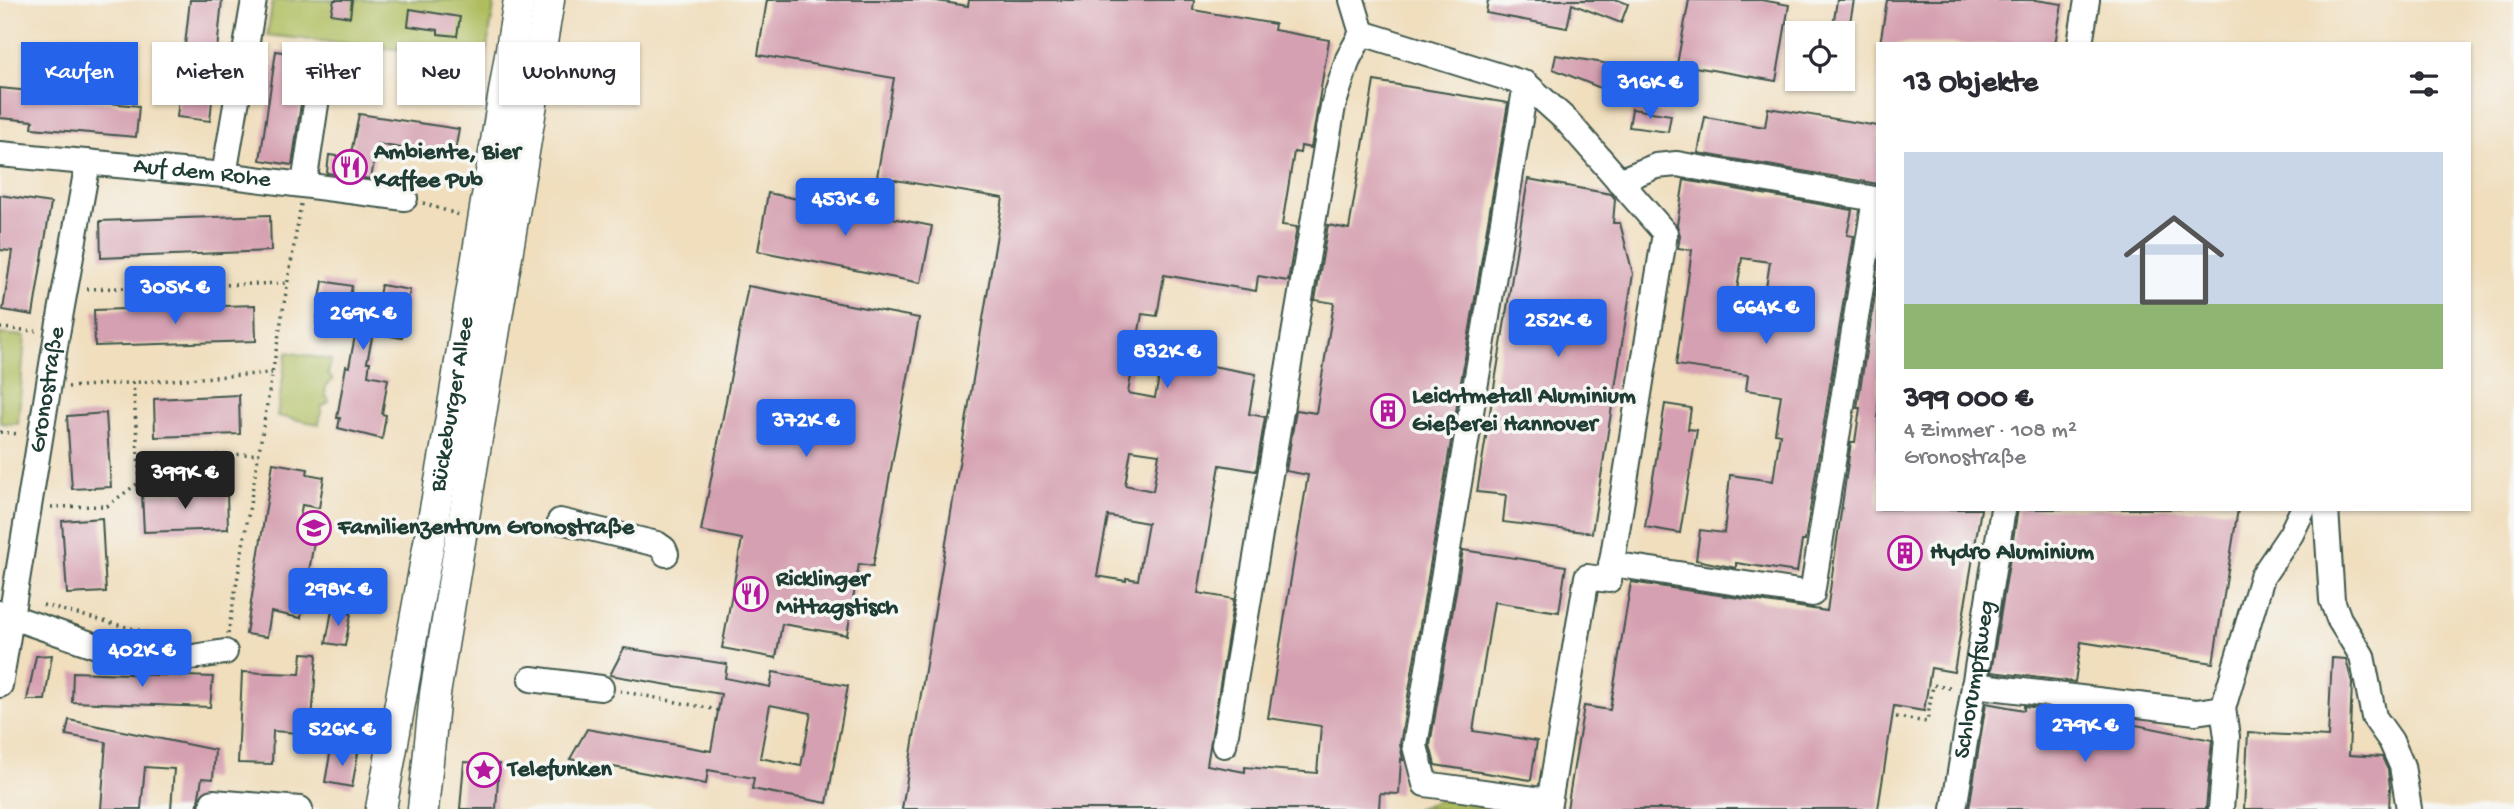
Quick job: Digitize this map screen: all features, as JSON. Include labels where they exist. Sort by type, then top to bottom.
[{"type":"main road","name":"Bückeburger Allee","points":[[381,809],[446,447],[519,0]]},
{"type":"main road","name":"Bückeburger Allee","points":[[423,809],[437,680],[549,0]]},
{"type":"street","points":[[224,175],[254,0]]},
{"type":"street","points":[[1224,745],[1333,106],[1348,59],[1362,33],[1352,0]]},
{"type":"street","points":[[2080,42],[2087,0]]},
{"type":"street","points":[[1362,33],[1526,84],[1566,121],[1665,233],[1609,580],[1587,577],[1548,805],[1425,784],[1415,746],[1526,84]]},
{"type":"street","points":[[304,184],[316,105]]},
{"type":"street","name":"Auf dem Rohe","points":[[0,154],[224,175],[405,198]]},
{"type":"street","name":"Gronostraße","points":[[0,685],[6,615],[30,508],[57,334],[88,162]]},
{"type":"street","points":[[1611,564],[1811,594],[1875,198],[1677,164],[1656,166],[1619,181]]},
{"type":"street","name":"Schlorumpfsweg","points":[[1954,809],[2003,511]]},
{"type":"street","points":[[2221,809],[2227,737],[2223,708],[2262,577],[2291,534],[2302,511]]},
{"type":"street","points":[[2326,511],[2332,600],[2339,619],[2362,656],[2374,717],[2402,766],[2409,809]]},
{"type":"street","points":[[559,521],[657,544],[666,554]]},
{"type":"street","points":[[6,615],[126,656],[186,658],[225,652]]},
{"type":"street","points":[[531,679],[608,689]]},
{"type":"street","points":[[1974,688],[2196,712],[2223,708]]},
{"type":"street","points":[[212,809],[213,802],[285,808]]},
{"type":"path","points":[[225,652],[304,184]]},
{"type":"path","points":[[405,198],[468,218]]},
{"type":"path","points":[[65,290],[287,283]]},
{"type":"path","points":[[0,328],[57,334]]},
{"type":"path","points":[[49,388],[272,373]]},
{"type":"path","points":[[133,382],[140,482]]},
{"type":"path","points":[[30,508],[107,506],[175,456],[260,454]]},
{"type":"path","points":[[6,615],[46,604],[153,634],[185,632]]},
{"type":"path","points":[[1896,717],[1927,722],[1933,685],[1974,688]]},
{"type":"path","points":[[608,689],[718,710]]},
{"type":"green space","points":[[273,0],[495,0],[485,59],[485,42],[397,42],[397,49],[383,48],[383,42],[331,42],[267,35]]},
{"type":"green space","points":[[0,334],[25,336],[18,424],[0,423]]},
{"type":"green space","points":[[287,352],[331,360],[328,374],[333,380],[326,385],[325,396],[329,402],[322,406],[319,424],[277,416]]},
{"type":"green space","points":[[1447,792],[1529,809],[1415,809],[1438,801]]},
{"type":"building","points":[[190,0],[222,0],[218,42],[185,42]]},
{"type":"building","points":[[334,0],[352,0],[350,17],[331,14]]},
{"type":"building","points":[[767,0],[931,0],[968,6],[969,0],[1194,0],[1193,10],[1275,24],[1274,30],[1329,40],[1311,148],[1301,146],[1300,153],[1294,152],[1282,225],[1297,227],[1288,281],[1258,276],[1256,291],[1164,275],[1157,316],[1142,314],[1128,393],[1155,398],[1163,357],[1256,374],[1249,414],[1265,417],[1256,471],[1220,465],[1198,593],[1234,599],[1207,765],[1245,772],[1245,767],[1317,773],[1321,726],[1268,718],[1308,475],[1286,471],[1296,410],[1316,413],[1334,303],[1315,300],[1328,225],[1349,229],[1374,81],[1508,103],[1400,744],[1403,760],[1401,759],[1399,794],[1380,793],[1379,809],[902,809],[1003,198],[877,177],[894,78],[758,55]],"holes":[[[1131,450],[1159,454],[1153,491],[1125,485]],[[1108,516],[1148,523],[1138,580],[1126,578],[1126,581],[1097,576]]]},
{"type":"building","points":[[1488,0],[1618,0],[1628,4],[1621,23],[1572,4],[1567,28],[1486,13]]},
{"type":"building","points":[[1689,0],[1761,0],[1789,5],[1776,81],[1677,64]]},
{"type":"building","points":[[1837,0],[1854,0],[1850,21],[1834,21]]},
{"type":"building","points":[[1887,0],[2036,0],[2062,4],[2055,42],[1880,42]]},
{"type":"building","points":[[410,9],[460,17],[457,36],[408,26]]},
{"type":"building","points":[[276,51],[282,52],[282,105],[301,105],[292,165],[260,160]]},
{"type":"building","points":[[1556,55],[1639,69],[1634,95],[1603,89],[1553,69]]},
{"type":"building","points":[[0,88],[21,90],[21,105],[139,106],[136,137],[32,128],[33,121],[0,118]]},
{"type":"building","points":[[178,105],[212,105],[210,121],[177,117]]},
{"type":"building","points":[[1768,108],[1876,126],[1876,184],[1698,153],[1705,117],[1765,127]]},
{"type":"building","points":[[1632,109],[1671,115],[1668,132],[1629,127]]},
{"type":"building","points":[[359,114],[459,129],[454,157],[377,144],[371,179],[327,173],[329,155],[350,158]]},
{"type":"building","points":[[1528,179],[1611,194],[1615,199],[1613,223],[1620,223],[1633,274],[1592,533],[1503,522],[1506,495],[1477,492]]},
{"type":"building","points":[[1684,180],[1852,210],[1847,235],[1854,236],[1805,541],[1802,541],[1797,572],[1736,563],[1736,568],[1696,560],[1700,530],[1724,533],[1730,475],[1773,481],[1780,434],[1775,433],[1781,395],[1746,390],[1748,375],[1676,365],[1692,250],[1678,248],[1680,235],[1677,225]],"holes":[[[1742,258],[1770,262],[1763,306],[1735,302]]]},
{"type":"building","points":[[768,193],[932,226],[921,283],[758,251]]},
{"type":"building","points":[[0,195],[51,203],[33,315],[3,310],[12,251],[0,250]]},
{"type":"building","points":[[270,215],[271,251],[101,258],[100,221]]},
{"type":"building","points":[[323,281],[352,286],[348,307],[376,312],[381,285],[410,290],[402,338],[373,333],[367,362],[370,362],[368,375],[388,379],[382,414],[386,415],[382,439],[338,428],[340,418],[337,418],[346,366],[349,367],[355,336],[344,334],[345,328],[316,323]]},
{"type":"building","points":[[748,286],[919,318],[873,566],[859,564],[847,635],[782,624],[776,658],[722,648],[742,539],[701,531]]},
{"type":"building","points":[[1876,289],[1876,511],[1981,511],[1954,672],[1931,668],[1924,711],[1894,706],[1878,809],[1567,809],[1584,706],[1610,710],[1631,582],[1827,611],[1851,442],[1855,442],[1860,408],[1857,408]]},
{"type":"building","points":[[255,305],[256,341],[95,346],[94,310]]},
{"type":"building","points":[[239,395],[240,434],[155,437],[154,399]]},
{"type":"building","points":[[1665,404],[1691,408],[1688,429],[1697,430],[1680,533],[1645,527]]},
{"type":"building","points":[[106,413],[111,487],[72,489],[67,416]]},
{"type":"building","points":[[273,463],[308,469],[307,474],[324,477],[319,508],[302,505],[297,533],[315,536],[301,618],[271,612],[267,637],[246,634]]},
{"type":"building","points":[[227,491],[228,529],[144,532],[142,494]]},
{"type":"building","points":[[2018,511],[2238,511],[2213,663],[2081,642],[2075,682],[1991,672]]},
{"type":"building","points":[[102,518],[106,592],[67,594],[62,521]]},
{"type":"building","points":[[1463,550],[1566,566],[1559,612],[1494,602],[1473,731],[1537,741],[1531,780],[1435,765],[1430,745]]},
{"type":"building","points":[[332,610],[351,613],[345,646],[326,643]]},
{"type":"building","points":[[624,648],[727,664],[725,678],[770,687],[773,672],[848,686],[827,803],[752,789],[754,778],[708,770],[706,784],[570,759],[587,729],[711,751],[721,694],[610,675]],"holes":[[[770,705],[811,713],[801,766],[760,758]]]},
{"type":"building","points":[[302,653],[317,654],[311,734],[273,731],[272,764],[238,763],[242,672],[300,674]]},
{"type":"building","points":[[52,655],[45,700],[27,700],[36,656]]},
{"type":"building","points":[[2332,658],[2346,659],[2352,683],[2349,755],[2382,757],[2388,770],[2389,809],[2244,809],[2248,733],[2328,737]]},
{"type":"building","points":[[73,672],[213,677],[210,707],[72,702]]},
{"type":"building","points":[[1986,703],[2024,710],[2024,706],[2070,712],[2212,740],[2206,809],[1969,809]]},
{"type":"building","points":[[69,720],[215,750],[213,779],[202,778],[197,809],[171,809],[174,769],[145,767],[141,809],[101,809],[106,742],[66,735]]},
{"type":"building","points":[[331,749],[358,753],[352,787],[325,782]]},
{"type":"building","points":[[464,762],[499,764],[496,809],[460,809]]},
{"type":"place","name":"Ambiente, Bier Kaffee Pub","points":[[350,167]]},
{"type":"place","name":"Leichtmetall Aluminium Gießerei Hannover","points":[[1388,411]]},
{"type":"place","name":"Familienzentrum Gronostraße","points":[[314,528]]},
{"type":"place","name":"Hydro Aluminium","points":[[1905,553]]},
{"type":"place","name":"Ricklinger Mittagstisch","points":[[751,594]]},
{"type":"place","name":"Telefunken","points":[[484,770]]}]
